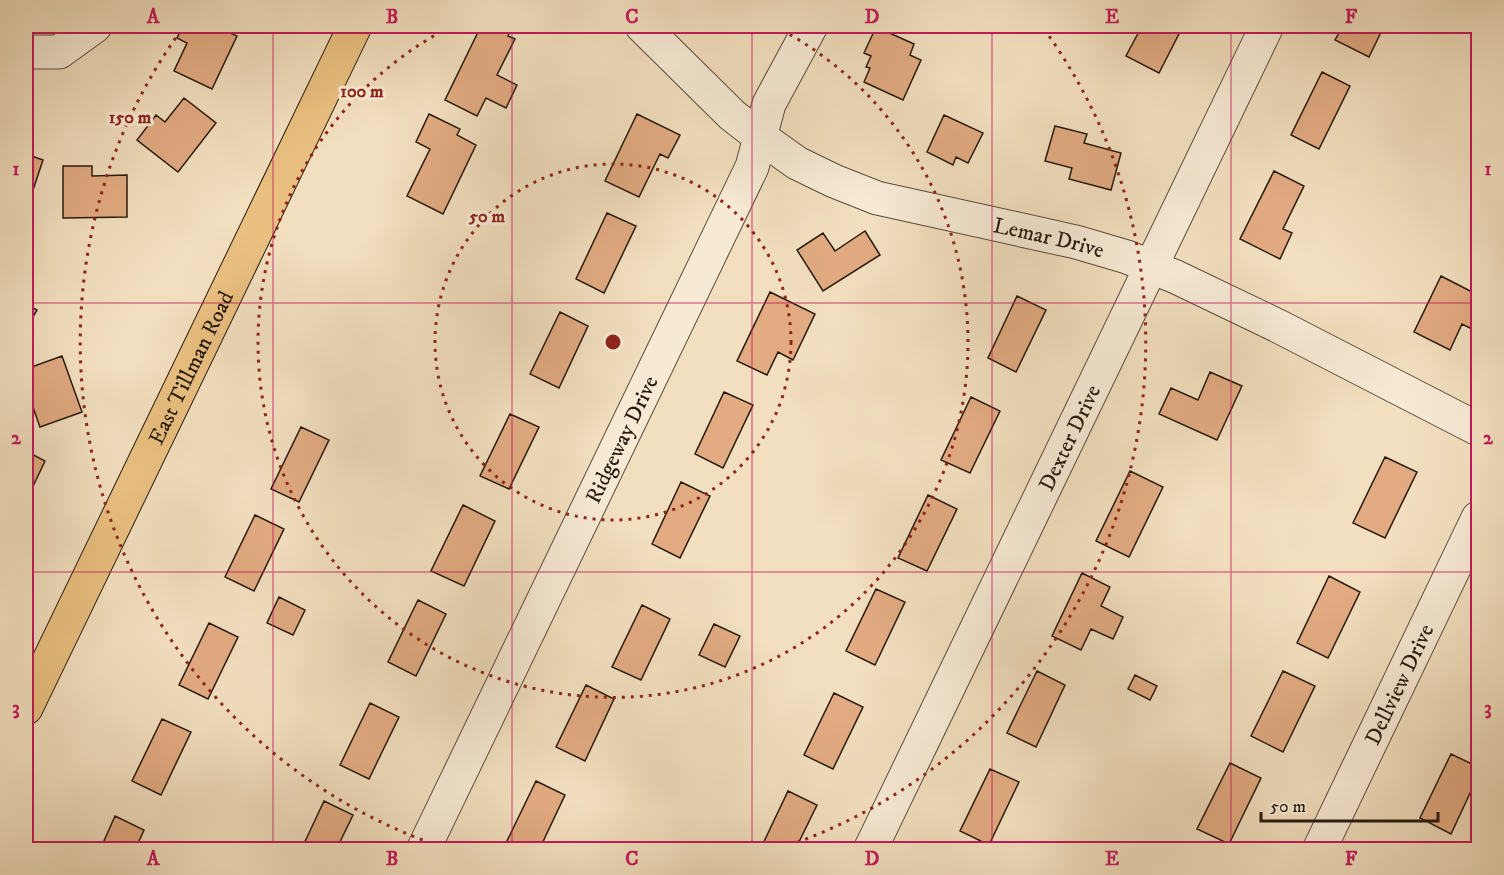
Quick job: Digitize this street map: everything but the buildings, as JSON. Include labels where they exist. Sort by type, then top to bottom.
[{"type":"main road","name":"East Tillman Road","points":[[26,708],[355,26]]},
{"type":"street","points":[[26,52],[59,52],[95,26]]},
{"type":"street","name":"Lemar Drive","points":[[642,26],[732,116],[797,163],[834,182],[877,198],[1076,242],[1127,256],[1278,326],[1479,429]]},
{"type":"street","name":"Ridgeway Drive","points":[[423,849],[752,167],[768,104],[811,26]]},
{"type":"street","name":"Dexter Drive","points":[[870,849],[1267,26]]},
{"type":"street","name":"Dellview Drive","points":[[1319,849],[1479,518]]}]
